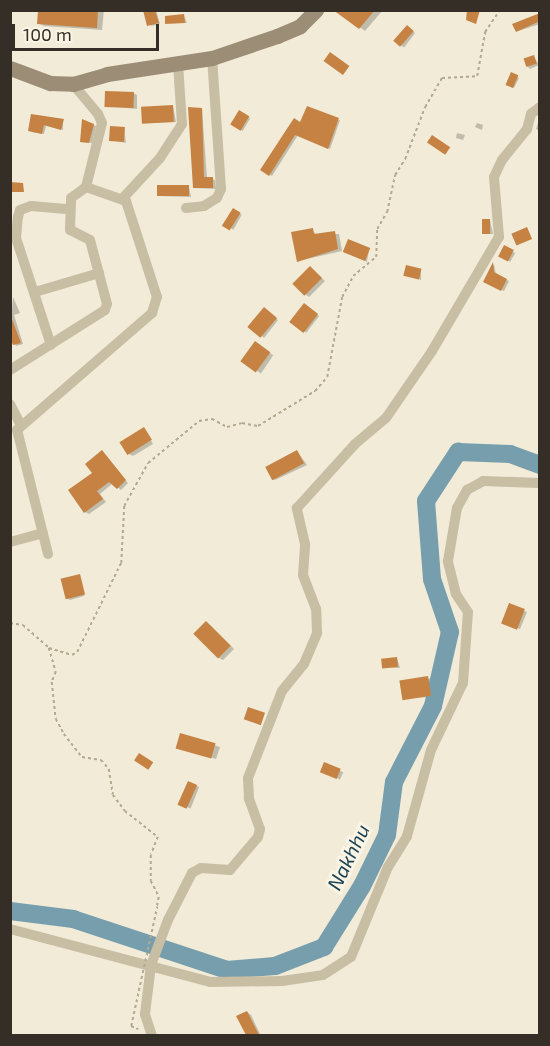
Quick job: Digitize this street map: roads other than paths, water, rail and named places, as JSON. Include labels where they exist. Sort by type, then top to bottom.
[{"type":"main road","points":[[10,68],[50,83],[73,84],[107,74],[212,58],[278,36],[300,26],[316,10]]},
{"type":"street","points":[[186,208],[204,206],[217,198],[221,189],[212,58]]},
{"type":"street","points":[[123,197],[160,158],[182,124],[178,64]]},
{"type":"street","points":[[10,370],[105,310],[99,273],[90,240],[70,230],[69,209],[74,194],[86,187],[102,123],[73,84]]},
{"type":"street","points":[[152,1035],[145,1014],[152,962],[168,920],[192,873],[201,868],[230,870],[258,837],[260,829],[249,798],[248,778],[282,690],[304,664],[317,633],[316,609],[303,575],[306,544],[299,529],[297,508],[355,444],[386,418],[432,351],[485,255],[499,237],[494,177],[502,160],[527,129],[531,114],[540,107]]},
{"type":"street","points":[[48,554],[17,436],[20,424],[156,306],[158,297],[130,207],[123,197],[100,194],[86,187]]},
{"type":"street","points":[[51,345],[35,292],[13,239],[18,217],[24,208],[69,209]]},
{"type":"street","points":[[35,292],[99,273]]},
{"type":"street","points":[[10,404],[20,424]]},
{"type":"street","points":[[10,929],[152,962],[210,982],[282,981],[323,975],[351,957],[388,867],[407,836],[431,750],[463,683],[468,612],[456,594],[448,561],[457,508],[467,490],[483,481],[540,483]]},
{"type":"street","points":[[10,542],[44,533]]},
{"type":"waterway","name":"Nakhhu","points":[[10,911],[73,919],[227,970],[275,966],[324,947],[362,886],[387,835],[394,782],[433,706],[450,632],[432,579],[426,501],[458,452],[510,454],[540,465]]}]
